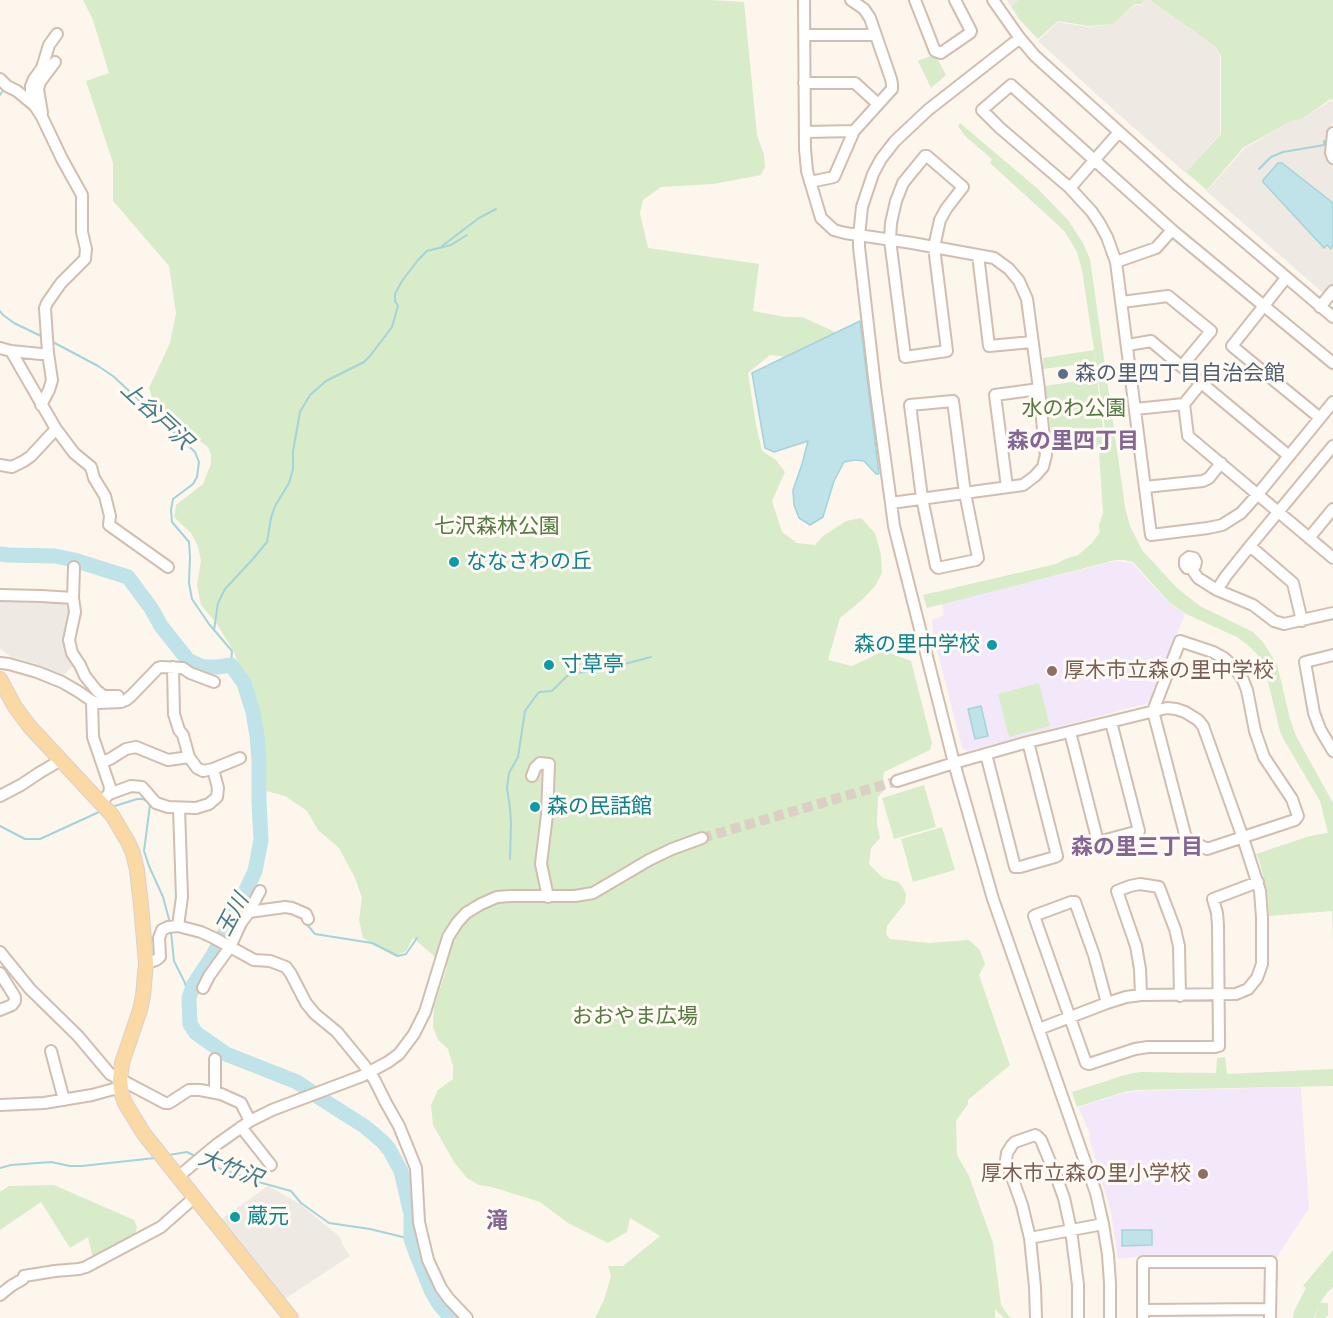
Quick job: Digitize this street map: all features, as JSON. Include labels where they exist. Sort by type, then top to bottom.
[{"type":"main road","points":[[0,680],[30,727],[61,760],[105,798],[133,853],[146,963],[140,1010],[123,1060],[121,1083],[125,1102],[144,1134],[291,1318]]},
{"type":"street","points":[[804,0],[806,160],[820,218],[834,230],[859,236],[994,258],[1009,269],[1018,280],[1027,299],[1046,455],[1043,466],[1035,476],[1023,484],[891,502]]},
{"type":"street","points":[[810,182],[834,177],[854,131],[892,89],[867,13],[851,0]]},
{"type":"street","points":[[915,0],[935,51],[941,53],[971,31],[955,0]]},
{"type":"street","points":[[993,0],[1035,56],[1119,132],[1333,317]]},
{"type":"street","points":[[31,102],[31,86],[42,68],[49,45],[57,34]]},
{"type":"street","points":[[804,35],[875,35]]},
{"type":"street","points":[[1020,38],[953,90],[895,141],[873,174],[862,207],[859,236],[875,386],[894,526],[954,763],[993,899],[1096,1193],[1103,1224],[1110,1282],[1110,1318]]},
{"type":"street","points":[[42,117],[38,89],[40,82],[55,62]]},
{"type":"street","points":[[0,79],[31,102],[42,117],[82,195],[82,232],[86,249],[84,260],[61,283],[45,309],[52,380],[40,405]]},
{"type":"street","points":[[804,83],[855,83],[878,104]]},
{"type":"street","points":[[1333,363],[1172,230],[1011,86],[982,110],[1070,188],[1092,212],[1107,237],[1116,262],[1122,302],[1151,535],[1222,525],[1241,513],[1333,402]]},
{"type":"street","points":[[805,132],[854,131]]},
{"type":"street","points":[[1070,188],[1119,132]]},
{"type":"street","points":[[1333,133],[1331,153],[1333,158]]},
{"type":"street","points":[[928,152],[927,156],[963,187],[945,209],[934,247],[947,351],[905,357],[890,240],[896,201],[903,183],[928,152]]},
{"type":"street","points":[[1116,262],[1156,248],[1172,230]]},
{"type":"street","points":[[978,255],[989,346],[1032,342]]},
{"type":"street","points":[[1286,278],[1232,346],[1320,418]]},
{"type":"street","points":[[1320,307],[1333,291]]},
{"type":"street","points":[[1122,302],[1168,296],[1211,331],[1182,366]]},
{"type":"street","points":[[1128,345],[1151,342],[1289,456]]},
{"type":"street","points":[[0,348],[32,354],[48,350]]},
{"type":"street","points":[[11,351],[40,405],[56,429],[74,453],[91,467],[94,478],[105,496],[110,525],[133,537],[166,563]]},
{"type":"street","points":[[1135,409],[1184,404],[1201,383]]},
{"type":"street","points":[[1007,487],[995,395],[1039,389]]},
{"type":"street","points":[[953,401],[965,493],[978,558],[976,560],[938,568],[936,566],[922,498],[910,405],[953,401]]},
{"type":"street","points":[[1184,404],[1188,436],[1333,558]]},
{"type":"street","points":[[0,465],[12,466],[24,461],[56,429]]},
{"type":"street","points":[[1217,591],[1250,546],[1333,446]]},
{"type":"street","points":[[1145,487],[1203,481],[1209,478],[1221,464]]},
{"type":"street","points":[[1309,538],[1333,508]]},
{"type":"street","points":[[1250,546],[1293,583],[1302,621]]},
{"type":"street","points":[[74,567],[75,612],[69,640],[72,653],[97,691],[104,696],[123,697],[126,700]]},
{"type":"street","points":[[1191,568],[1198,578],[1217,591],[1253,605],[1274,621],[1284,624],[1333,613]]},
{"type":"street","points":[[0,595],[73,598]]},
{"type":"street","points":[[1180,641],[1213,652],[1235,668],[1247,690],[1255,731],[1264,757],[1292,799],[1298,816],[1243,838],[1207,849],[1186,838],[1153,711],[1180,641]]},
{"type":"street","points":[[1333,655],[1305,662],[1314,713],[1333,751]]},
{"type":"street","points":[[0,663],[37,672],[99,703],[126,700],[158,668],[183,668],[214,682]]},
{"type":"street","points":[[183,668],[174,714],[189,757],[202,771],[240,758]]},
{"type":"street","points":[[92,701],[93,737],[110,788],[105,798]]},
{"type":"street","points":[[897,781],[1028,742],[1167,708],[1176,708],[1185,712],[1203,726],[1258,882],[1262,904],[1262,964],[1252,985],[1236,994],[1126,997],[1038,1029]]},
{"type":"street","points":[[1070,732],[1098,842],[1139,831],[1111,722]]},
{"type":"street","points":[[986,754],[1016,867],[1020,867],[1057,856],[1028,742]]},
{"type":"street","points":[[102,762],[126,749],[136,747],[168,760],[189,757]]},
{"type":"street","points":[[0,796],[61,760]]},
{"type":"street","points":[[532,776],[540,763],[549,764],[547,815],[541,864],[548,897]]},
{"type":"street","points":[[105,798],[131,786],[142,787],[156,803],[168,807],[196,808],[208,804],[217,797],[218,788],[213,769]]},
{"type":"street","points":[[173,926],[182,897],[179,808]]},
{"type":"street","points":[[179,1176],[246,1124],[294,1101],[369,1072],[399,1054],[414,1034],[425,1012],[448,937],[466,913],[497,897],[575,896],[593,893],[649,860],[702,838]]},
{"type":"street","points":[[1107,1003],[1094,955],[1075,902],[1034,916],[1086,1063],[1148,1047],[1215,1047],[1219,1046],[1219,995],[1218,925],[1213,899],[1258,882]]},
{"type":"street","points":[[1141,995],[1136,946],[1117,891],[1140,884],[1159,887],[1175,929],[1179,946],[1180,996]]},
{"type":"street","points":[[203,988],[260,891]]},
{"type":"street","points":[[249,912],[292,908],[306,914],[308,919]]},
{"type":"street","points":[[146,963],[159,957],[161,933],[173,926],[201,932],[254,960],[286,967],[306,1003],[315,1014],[337,1032],[374,1079],[399,1126],[416,1168],[419,1222],[428,1260],[434,1275],[449,1299],[467,1318]]},
{"type":"street","points":[[0,952],[30,989],[121,1083],[165,1103],[189,1090],[200,1090],[221,1094],[241,1104],[246,1124],[271,1165]]},
{"type":"street","points":[[0,974],[15,997],[15,1002]]},
{"type":"street","points":[[0,981],[15,1002]]},
{"type":"street","points":[[0,1010],[15,1002]]},
{"type":"street","points":[[51,1052],[64,1100]]},
{"type":"street","points":[[215,1059],[215,1093]]},
{"type":"street","points":[[0,1106],[44,1104],[92,1095],[121,1083]]},
{"type":"street","points":[[1036,1318],[1030,1238],[1022,1205],[1006,1160],[1008,1149],[1015,1142],[1035,1135],[1041,1140],[1064,1198],[1071,1230],[1078,1285],[1078,1318]]},
{"type":"street","points":[[0,1295],[24,1276],[86,1267],[161,1227],[195,1197]]},
{"type":"street","points":[[1030,1238],[1103,1224]]},
{"type":"street","points":[[1143,1262],[1271,1262],[1270,1314],[1143,1314],[1143,1262]]},
{"type":"shaded area","points":[[1007,0],[1018,0],[1010,6]]},
{"type":"shaded area","points":[[1145,0],[1150,0],[1215,46],[1220,56],[1220,134],[1185,173],[1038,41],[1058,22],[1088,27],[1113,24],[1135,5],[1141,5]]},
{"type":"shaded area","points":[[1333,101],[1333,121],[1327,138],[1327,152],[1333,165],[1333,300],[1330,293],[1322,292],[1196,182],[1207,191],[1244,149],[1291,121],[1302,119]]},
{"type":"shaded area","name":"厚木市立森の里中学校","points":[[1116,561],[1132,563],[1168,602],[1185,614],[1149,703],[967,751],[962,748],[934,638],[932,620],[944,615],[942,603]]},
{"type":"shaded area","points":[[0,598],[68,600],[76,663],[61,677],[37,664],[10,656],[0,648]]},
{"type":"shaded area","name":"厚木市立森の里小学校","points":[[1301,1087],[1309,1208],[1277,1257],[1142,1256],[1118,1259],[1111,1212],[1089,1132],[1077,1108],[1137,1091]]},
{"type":"shaded area","points":[[268,1186],[300,1204],[340,1237],[350,1256],[283,1300],[220,1220]]},
{"type":"green space","name":"七沢森林公園","points":[[83,0],[710,0],[744,2],[757,135],[764,155],[765,167],[761,175],[713,184],[661,187],[643,200],[640,213],[648,248],[759,264],[753,311],[786,317],[802,317],[851,339],[814,434],[794,358],[770,355],[748,373],[756,425],[762,451],[776,460],[785,472],[772,501],[782,532],[797,543],[815,545],[823,536],[846,521],[861,518],[875,533],[881,555],[882,573],[875,586],[863,599],[840,618],[828,660],[852,666],[884,651],[911,661],[932,743],[930,750],[884,772],[883,779],[886,788],[878,797],[877,824],[880,838],[871,848],[869,864],[883,878],[898,882],[906,894],[905,903],[887,926],[886,934],[890,939],[928,943],[969,940],[980,950],[985,964],[979,975],[1010,1065],[968,1100],[968,1104],[956,1121],[957,1155],[969,1176],[993,1243],[1001,1305],[1010,1318],[1004,1318],[995,1309],[995,1318],[595,1318],[604,1300],[611,1276],[608,1266],[623,1266],[660,1236],[630,1218],[627,1232],[608,1243],[568,1223],[540,1202],[479,1185],[467,1178],[454,1162],[433,1125],[431,1105],[438,1090],[453,1079],[453,1066],[448,1049],[438,1040],[433,1027],[434,1007],[447,967],[413,938],[406,951],[394,956],[363,938],[359,920],[362,898],[355,878],[339,848],[318,830],[307,811],[285,796],[266,791],[261,776],[256,720],[250,689],[234,652],[217,624],[201,605],[197,585],[201,561],[198,546],[191,533],[174,517],[176,505],[203,484],[211,464],[211,455],[208,447],[156,410],[149,388],[170,343],[176,313],[169,266],[113,201],[113,163],[86,81],[109,73],[93,20]]},
{"type":"green space","points":[[1018,0],[1145,0],[1141,4],[1135,4],[1113,24],[1088,26],[1058,21],[1038,39],[1019,19],[1011,6]]},
{"type":"green space","points":[[1150,0],[1333,0],[1333,99],[1302,119],[1291,121],[1243,148],[1207,190],[1186,172],[1221,134],[1221,56],[1215,46]]},
{"type":"green space","points":[[933,55],[946,75],[931,88],[918,61]]},
{"type":"green space","points":[[960,123],[1038,189],[1068,220],[1090,259],[1125,507],[1130,526],[1142,550],[1177,588],[1200,606],[1253,632],[1263,642],[1277,664],[1296,736],[1333,803],[1333,942],[1332,911],[1269,916],[1267,891],[1256,854],[1310,836],[1328,833],[1320,801],[1284,740],[1264,668],[1259,656],[1250,647],[1237,637],[1186,614],[1169,602],[1133,562],[1124,560],[1116,560],[927,608],[923,595],[1056,564],[1078,555],[1092,543],[1100,532],[1099,525],[1103,513],[1099,451],[1109,449],[1082,270],[1077,252],[1065,232],[990,163],[992,159],[965,136],[958,126]]},
{"type":"green space","name":"水のわ公園","points":[[1094,350],[1105,447],[1054,452],[1045,386],[1078,381],[1075,365],[1043,369],[1043,358]]},
{"type":"green space","points":[[1039,683],[1050,726],[1009,737],[998,694]]},
{"type":"green space","points":[[924,785],[936,827],[894,839],[882,798]]},
{"type":"green space","points":[[942,827],[955,870],[913,882],[901,839]]},
{"type":"green space","points":[[1225,1057],[1227,1074],[1333,1069],[1333,1086],[1136,1090],[1077,1107],[1072,1092],[1140,1072],[1216,1073],[1217,1058]]},
{"type":"green space","points":[[54,1185],[134,1220],[137,1227],[135,1236],[93,1259],[88,1237],[70,1248],[41,1202],[0,1230],[0,1192],[9,1186]]},
{"type":"green space","points":[[1333,1250],[1333,1287],[1320,1303],[1328,1303],[1328,1316],[1315,1318],[1319,1306],[1314,1318],[1293,1318],[1294,1311],[1306,1288],[1303,1286]]},
{"type":"water","points":[[1278,163],[1282,163],[1333,203],[1331,249],[1327,245],[1324,248],[1263,182]]},
{"type":"water","points":[[860,321],[879,474],[876,474],[864,461],[844,462],[834,481],[823,517],[810,525],[799,518],[794,505],[793,490],[808,441],[774,452],[765,448],[752,373]]},
{"type":"water","points":[[981,706],[988,736],[975,739],[968,709]]},
{"type":"water","points":[[1122,1230],[1152,1230],[1152,1245],[1122,1246]]},
{"type":"waterway","points":[[1259,169],[1271,157],[1283,152],[1324,145],[1324,141]]},
{"type":"waterway","points":[[442,246],[479,218],[496,209]]},
{"type":"waterway","points":[[214,630],[218,603],[225,589],[267,542],[275,506],[289,483],[293,469],[293,451],[300,412],[310,395],[326,381],[364,362],[370,356],[392,327],[398,306],[395,294],[418,260],[427,251],[451,245],[467,235]]},
{"type":"waterway","name":"上谷戸沢","points":[[0,311],[14,323],[43,337]]},
{"type":"waterway","name":"上谷戸沢","points":[[51,341],[113,376],[195,452],[199,462],[197,477],[193,484],[173,499],[172,522],[189,542],[189,583],[192,599],[232,651],[231,665]]},
{"type":"waterway","name":"玉川","points":[[0,554],[55,556],[128,577],[161,626],[188,660],[203,667],[231,665],[244,683],[253,712],[257,736],[261,840],[255,871],[236,912],[194,984],[189,998],[190,1024],[196,1033],[226,1054],[297,1082],[364,1126],[382,1141],[401,1171],[411,1214],[411,1239],[416,1253],[431,1290],[451,1318]]},
{"type":"waterway","points":[[510,859],[511,824],[507,788],[509,773],[518,757],[525,711],[538,693],[552,691],[567,676],[651,657]]},
{"type":"waterway","points":[[115,806],[137,799],[143,799],[150,805],[144,851],[163,897],[170,923]]},
{"type":"waterway","points":[[0,826],[25,839],[40,839],[99,812]]},
{"type":"waterway","points":[[305,922],[315,934],[372,943],[398,956],[406,954],[417,938]]},
{"type":"waterway","points":[[171,932],[174,961],[185,983],[189,998]]},
{"type":"waterway","name":"大竹沢","points":[[169,1155],[187,1152],[195,1156]]},
{"type":"waterway","name":"大竹沢","points":[[0,1168],[51,1162],[82,1166],[155,1158]]},
{"type":"waterway","name":"大竹沢","points":[[202,1161],[291,1191],[301,1203],[329,1223],[370,1229],[411,1239]]},
{"type":"tunnel","points":[[702,838],[897,781]]},
{"type":"place","name":"森の里四丁目自治会館","points":[[1063,374]]},
{"type":"place","name":"ななさわの丘","points":[[454,562]]},
{"type":"place","name":"森の里中学校","points":[[992,645]]},
{"type":"place","name":"寸草亭","points":[[549,665]]},
{"type":"place","name":"厚木市立森の里中学校","points":[[1052,671]]},
{"type":"place","name":"森の民話館","points":[[535,807]]},
{"type":"place","name":"厚木市立森の里小学校","points":[[1203,1174]]},
{"type":"place","name":"蔵元","points":[[235,1217]]},
{"type":"district","name":"森の里四丁目","points":[[1073,442]]},
{"type":"district","name":"森の里三丁目","points":[[1137,848]]},
{"type":"district","name":"滝","points":[[497,1222]]},
{"type":"park label","name":"おおやま広場","points":[[635,1017]]}]
